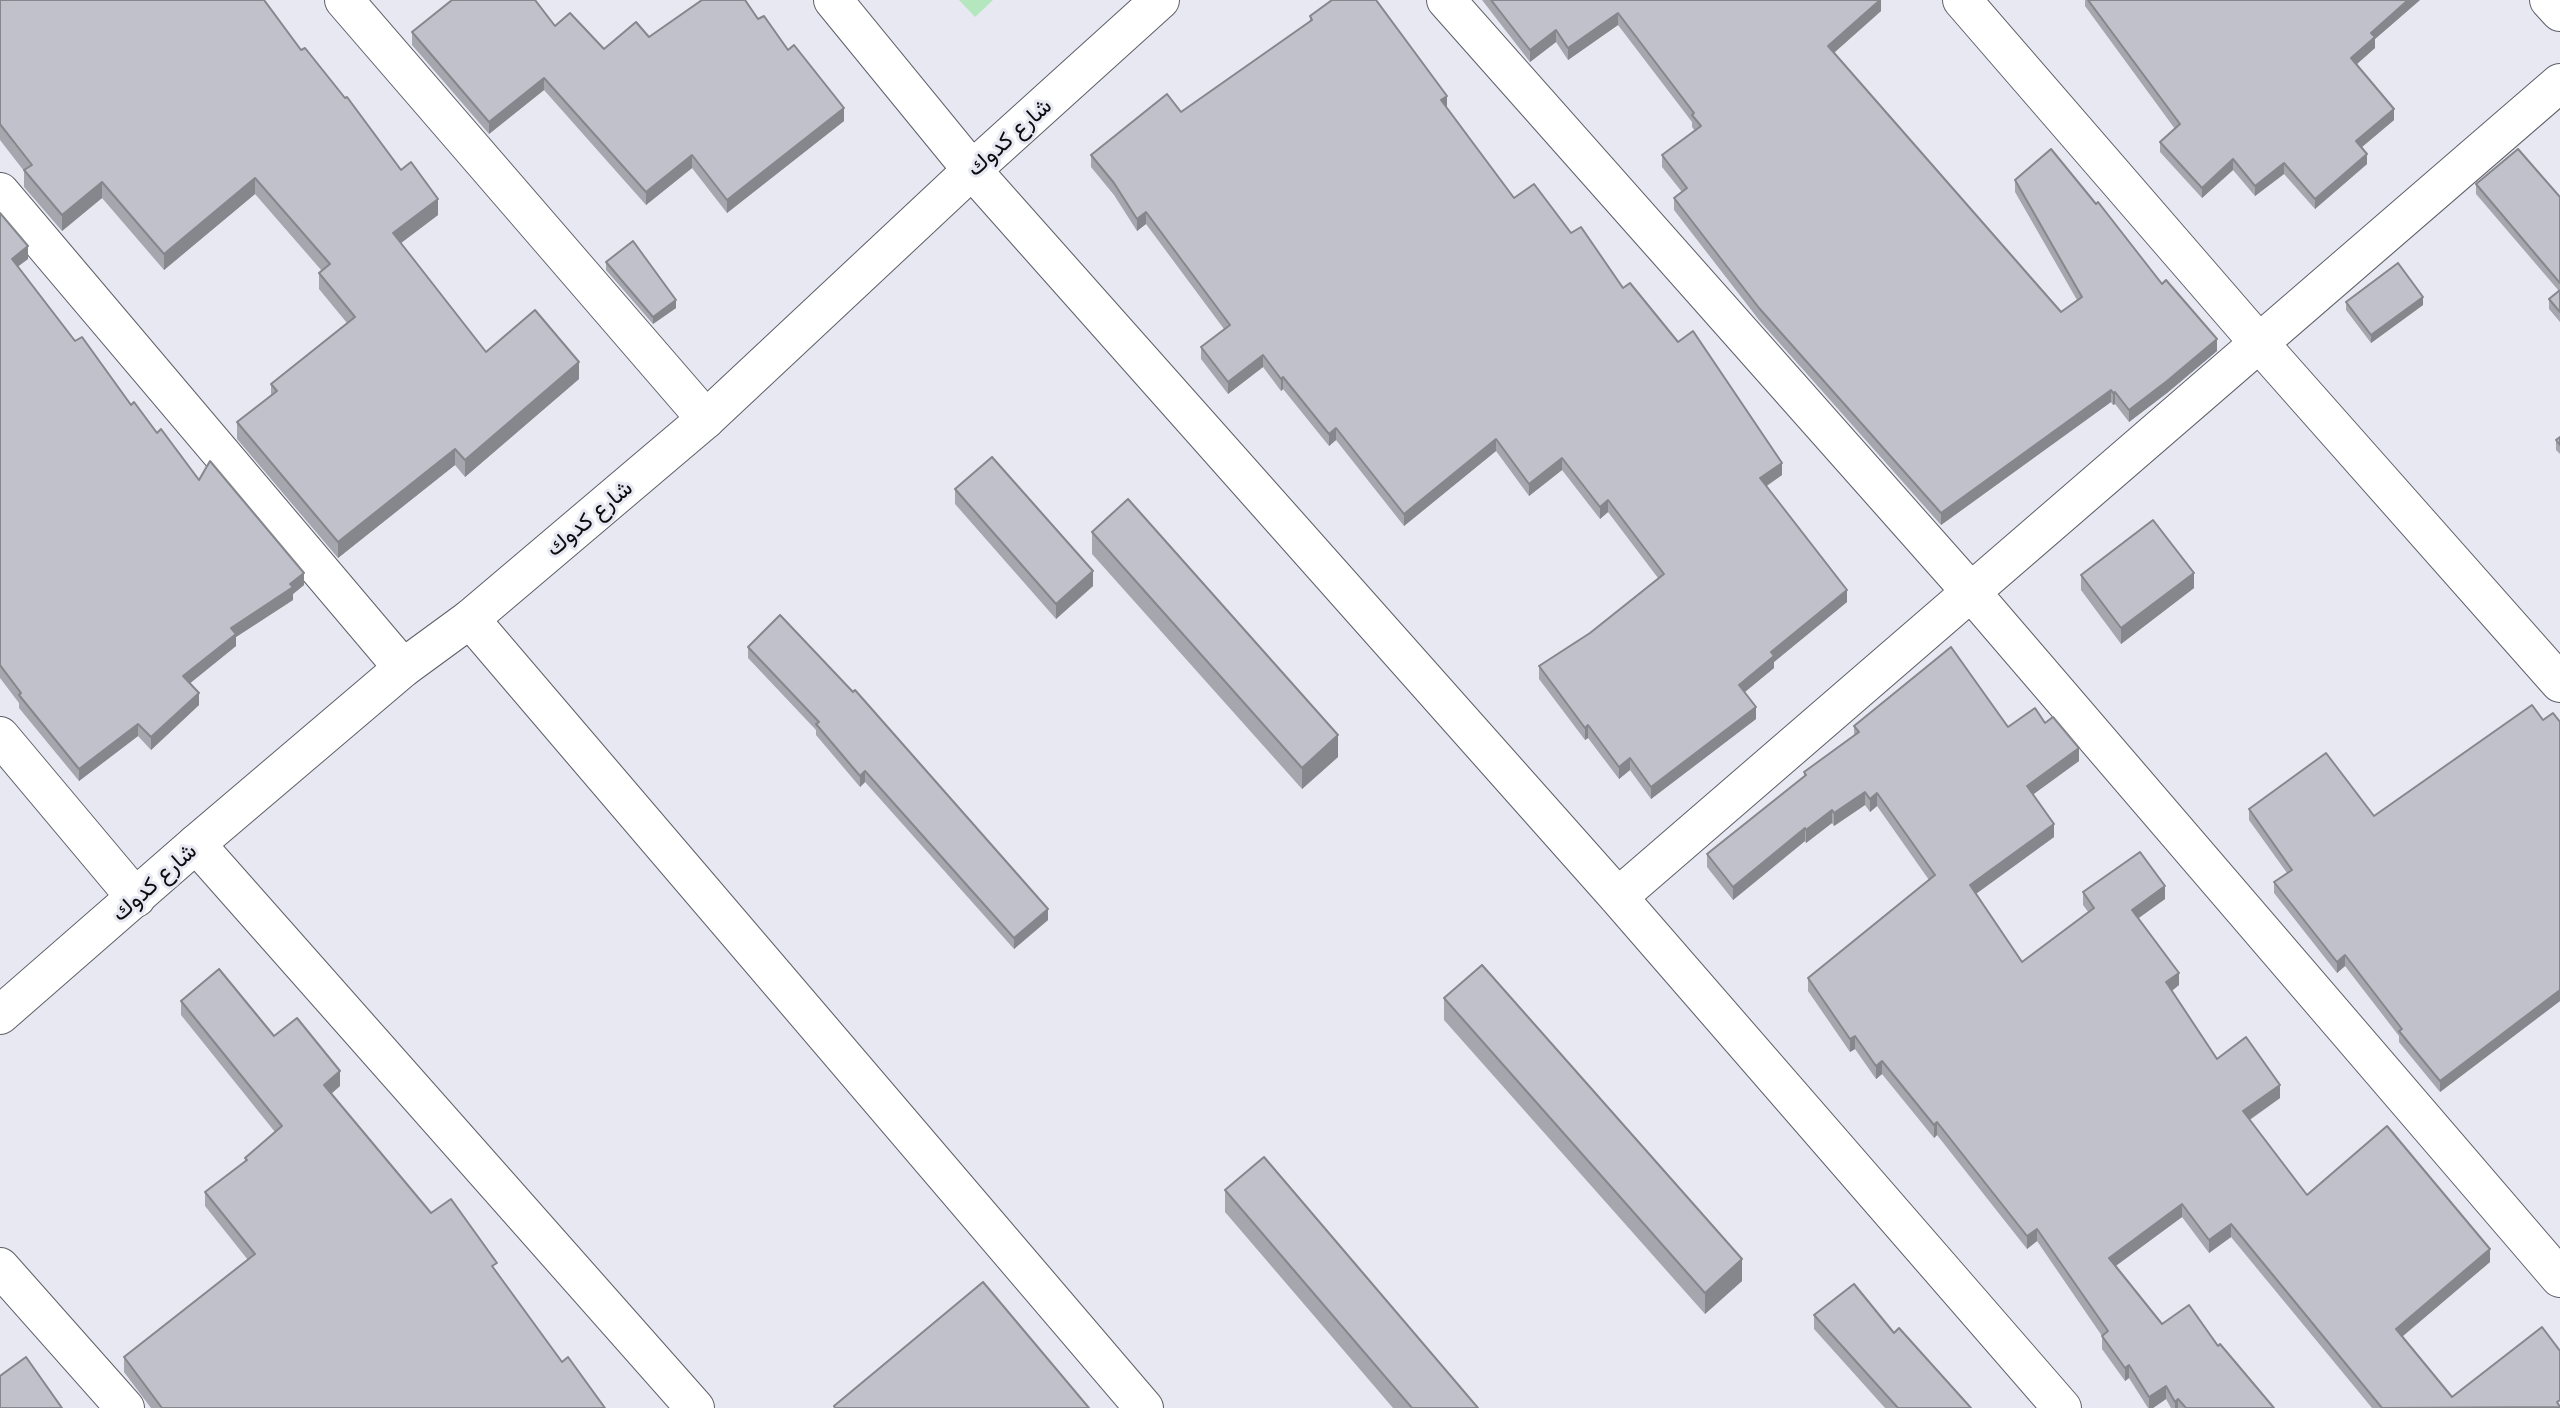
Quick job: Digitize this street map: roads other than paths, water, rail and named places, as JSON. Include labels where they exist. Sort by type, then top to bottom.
[{"type":"street","points":[[344,0],[706,419]]},
{"type":"street","points":[[833,0],[972,170],[1618,897],[2062,1408]]},
{"type":"street","name":"شارع كدوك","points":[[0,1016],[403,668],[470,619],[706,419],[972,170],[1160,0]]},
{"type":"street","points":[[1447,0],[1971,592],[2560,1278]]},
{"type":"street","points":[[1962,0],[2259,343],[2560,683]]},
{"type":"street","points":[[2550,0],[2560,12]]},
{"type":"street","points":[[1618,897],[2560,83]]},
{"type":"street","points":[[0,192],[403,668]]},
{"type":"street","points":[[470,619],[1144,1408]]},
{"type":"street","points":[[0,736],[136,898]]},
{"type":"street","points":[[196,844],[695,1408]]},
{"type":"street","points":[[0,1267],[125,1408]]}]
